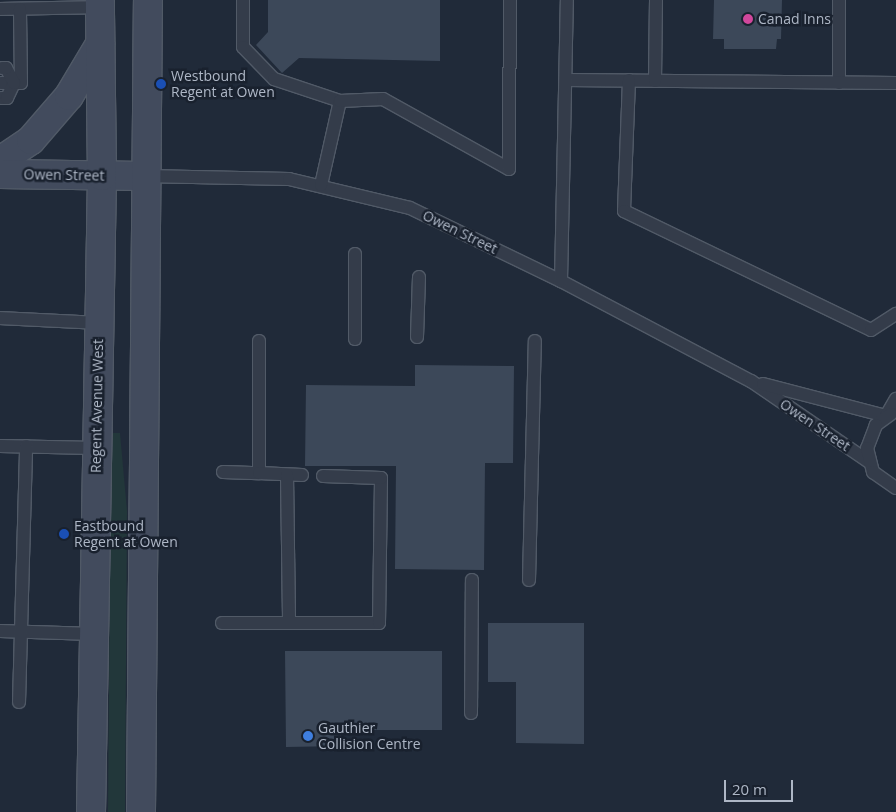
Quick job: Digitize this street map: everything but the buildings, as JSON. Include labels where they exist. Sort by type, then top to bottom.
[{"type":"main road","points":[[141,812],[144,176],[148,0]]},
{"type":"main road","name":"Regent Avenue West","points":[[91,812],[102,176],[100,4]]},
{"type":"main road","points":[[0,161],[31,140],[69,96],[100,44]]},
{"type":"main road","name":"Owen Street","points":[[0,174],[144,176]]},
{"type":"lane","points":[[243,0],[243,47],[274,79],[340,101],[383,99],[509,169],[510,0]]},
{"type":"lane","points":[[561,281],[567,0]]},
{"type":"lane","points":[[655,81],[656,0]]},
{"type":"lane","points":[[839,0],[839,83]]},
{"type":"lane","points":[[0,9],[20,9],[34,4],[100,4]]},
{"type":"lane","points":[[7,83],[21,83],[20,9]]},
{"type":"lane","points":[[1,98],[7,98],[6,68],[2,68]]},
{"type":"lane","points":[[566,80],[896,83]]},
{"type":"lane","points":[[629,80],[624,211],[871,330],[896,314]]},
{"type":"lane","points":[[321,185],[340,101]]},
{"type":"lane","name":"Owen Street","points":[[144,176],[289,179],[321,185],[410,208],[561,281],[751,381],[868,461],[882,482],[896,488]]},
{"type":"lane","points":[[355,254],[355,339]]},
{"type":"lane","points":[[417,337],[419,277]]},
{"type":"lane","points":[[0,318],[99,323]]},
{"type":"lane","points":[[259,341],[259,473]]},
{"type":"lane","points":[[529,580],[535,341]]},
{"type":"lane","points":[[751,381],[891,414]]},
{"type":"lane","name":"Owen Street","points":[[868,461],[869,436],[891,414],[896,399]]},
{"type":"lane","points":[[0,446],[96,448]]},
{"type":"lane","points":[[19,702],[26,446]]},
{"type":"lane","points":[[223,472],[302,475]]},
{"type":"lane","points":[[287,475],[289,623]]},
{"type":"lane","points":[[222,623],[379,623],[381,478],[322,476]]},
{"type":"lane","points":[[471,713],[472,580]]},
{"type":"lane","points":[[0,631],[94,634]]},
{"type":"green space","points":[[111,433],[120,433],[127,511],[125,812],[108,812]]},
{"type":"place","name":"Canad Inns","points":[[748,19]]},
{"type":"place","name":"Westbound Regent at Owen","points":[[161,84]]},
{"type":"place","name":"Eastbound Regent at Owen","points":[[64,534]]},
{"type":"place","name":"Gauthier Collision Centre","points":[[308,736]]}]
